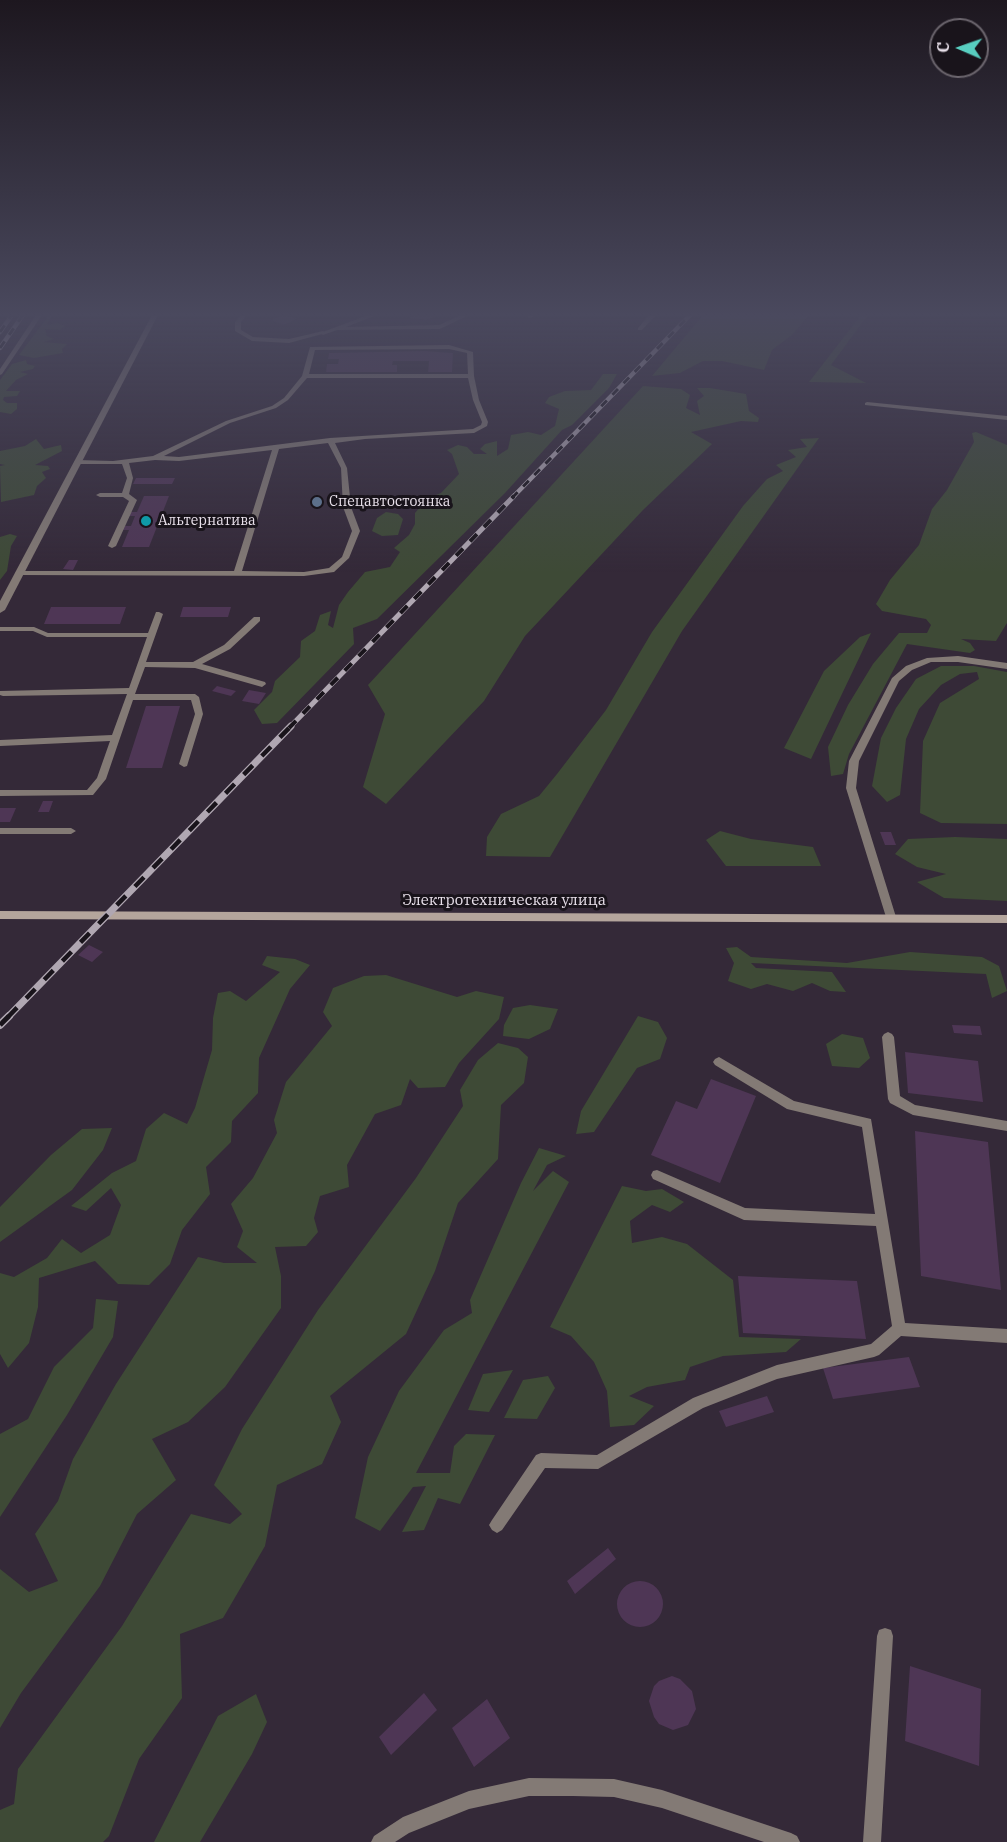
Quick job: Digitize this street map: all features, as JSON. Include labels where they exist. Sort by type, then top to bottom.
[{"type":"main road","name":"Электротехническая улица","points":[[0,915],[891,916],[1007,919]]},
{"type":"street","points":[[0,610],[109,401]]},
{"type":"lane","points":[[155,458],[228,422],[274,407],[283,401]]},
{"type":"lane","points":[[76,462],[179,459],[330,440],[479,429],[485,422],[476,401]]},
{"type":"lane","points":[[867,404],[1007,418]]},
{"type":"lane","points":[[19,573],[320,573],[338,566],[345,558],[355,538],[356,526],[347,507],[344,468],[330,440]]},
{"type":"lane","points":[[237,574],[276,448]]},
{"type":"lane","points":[[125,462],[130,478],[125,495]]},
{"type":"lane","points":[[100,495],[125,495],[133,500],[112,546]]},
{"type":"lane","points":[[0,793],[90,793],[101,779],[159,614]]},
{"type":"lane","points":[[195,665],[227,647],[257,619]]},
{"type":"lane","points":[[0,629],[34,629],[47,635],[152,635]]},
{"type":"lane","points":[[891,916],[851,788],[854,761],[895,680],[909,668],[930,660],[1006,663]]},
{"type":"lane","points":[[141,664],[195,665],[262,684]]},
{"type":"lane","points":[[3,693],[195,697],[199,714],[184,764]]},
{"type":"lane","points":[[0,743],[115,738]]},
{"type":"lane","points":[[0,831],[70,831]]},
{"type":"lane","points":[[888,1037],[894,1099],[913,1110],[1007,1126]]},
{"type":"lane","points":[[719,1062],[792,1105],[867,1123],[899,1329]]},
{"type":"lane","points":[[657,1175],[744,1214],[882,1220]]},
{"type":"lane","points":[[497,1525],[541,1460],[598,1462],[698,1403],[777,1372],[873,1350],[899,1329],[1007,1336]]},
{"type":"lane","points":[[872,1842],[885,1636]]},
{"type":"lane","points":[[380,1842],[403,1826],[469,1800],[529,1787],[573,1787],[614,1788],[662,1799],[791,1842]]},
{"type":"green space","points":[[0,401],[17,403],[17,409],[11,414],[0,412]]},
{"type":"green space","points":[[546,401],[596,401],[572,425],[562,430],[505,493],[377,619],[353,628],[354,644],[277,723],[262,724],[254,710],[272,692],[275,681],[300,657],[301,641],[315,631],[320,615],[331,611],[328,625],[333,628],[339,605],[348,592],[365,572],[390,567],[400,552],[394,548],[409,535],[415,524],[415,513],[428,498],[441,493],[459,474],[452,454],[447,450],[458,445],[467,447],[474,454],[487,454],[480,449],[485,444],[497,441],[497,456],[508,449],[511,435],[528,432],[541,435],[555,426],[559,409],[545,403]]},
{"type":"green space","points":[[629,401],[688,401],[686,408],[700,415],[697,401],[747,401],[749,411],[759,418],[758,422],[741,421],[691,432],[712,444],[643,510],[525,636],[484,701],[386,804],[363,787],[385,714],[368,685]]},
{"type":"green space","points":[[976,432],[1007,445],[1007,623],[996,641],[961,639],[970,643],[975,650],[970,653],[907,644],[849,754],[843,774],[831,776],[828,747],[848,705],[873,664],[899,633],[927,633],[931,625],[926,619],[882,611],[876,604],[890,580],[919,545],[932,509],[947,490],[974,442],[972,433]]},
{"type":"green space","points":[[819,438],[682,631],[550,857],[486,856],[487,837],[501,814],[539,796],[557,774],[606,710],[652,632],[743,506],[767,479],[783,471],[776,465],[796,457],[788,450],[807,447],[800,439]]},
{"type":"green space","points":[[36,439],[44,449],[61,445],[62,451],[35,465],[48,466],[50,469],[42,472],[46,478],[37,486],[34,495],[1,502],[0,466],[5,465],[0,464],[0,451],[25,446]]},
{"type":"green space","points":[[386,512],[398,514],[403,519],[398,535],[382,536],[372,531],[377,518]]},
{"type":"green space","points":[[10,534],[17,536],[11,546],[7,571],[0,580],[0,537]]},
{"type":"green space","points":[[871,633],[811,759],[784,748],[824,671],[860,637]]},
{"type":"green space","points":[[941,666],[974,666],[1007,672],[1007,824],[941,823],[920,813],[923,741],[940,703],[979,679],[977,672],[960,674],[941,685],[919,709],[906,739],[900,795],[887,802],[872,786],[881,738],[896,708],[916,679]]},
{"type":"green space","points":[[720,831],[751,839],[813,847],[821,866],[726,866],[706,840]]},
{"type":"green space","points":[[955,837],[1007,839],[1007,901],[944,898],[917,882],[946,874],[917,867],[895,854],[908,839]]},
{"type":"green space","points":[[737,947],[751,957],[847,963],[910,952],[982,957],[999,966],[1007,991],[992,998],[986,974],[751,963],[756,968],[832,972],[846,992],[830,991],[812,983],[793,991],[767,984],[751,989],[728,981],[734,963],[726,948]]},
{"type":"green space","points":[[267,956],[295,959],[310,965],[290,989],[259,1058],[258,1093],[232,1121],[231,1142],[206,1167],[210,1194],[182,1230],[170,1264],[149,1285],[118,1284],[95,1261],[39,1278],[38,1307],[29,1343],[8,1368],[0,1354],[0,1273],[14,1277],[47,1258],[62,1239],[81,1253],[110,1235],[121,1205],[111,1188],[86,1211],[71,1206],[112,1173],[136,1161],[146,1129],[164,1113],[187,1124],[195,1108],[212,1050],[213,1018],[218,993],[230,991],[246,1001],[280,972],[262,965]]},
{"type":"green space","points":[[386,975],[457,997],[476,991],[504,997],[499,1019],[459,1063],[445,1087],[418,1088],[410,1079],[401,1105],[375,1114],[347,1165],[349,1187],[320,1196],[314,1218],[318,1232],[306,1246],[275,1247],[281,1276],[281,1308],[225,1387],[188,1422],[152,1439],[176,1480],[137,1514],[100,1586],[21,1693],[0,1728],[0,1569],[29,1592],[58,1581],[35,1534],[58,1501],[73,1459],[116,1384],[198,1257],[224,1263],[257,1263],[237,1247],[243,1231],[231,1204],[253,1178],[277,1133],[274,1120],[286,1082],[332,1026],[323,1012],[333,988],[364,976]]},
{"type":"green space","points":[[530,1005],[558,1009],[550,1029],[529,1039],[503,1036],[504,1025],[513,1008]]},
{"type":"green space","points":[[638,1016],[658,1022],[667,1038],[660,1059],[637,1068],[594,1132],[576,1134],[581,1111]]},
{"type":"green space","points":[[842,1034],[863,1038],[870,1058],[859,1068],[832,1066],[826,1044]]},
{"type":"green space","points":[[498,1043],[518,1048],[528,1057],[524,1083],[501,1105],[498,1159],[458,1203],[435,1271],[406,1334],[330,1396],[341,1422],[322,1464],[277,1485],[265,1546],[223,1618],[180,1634],[182,1698],[139,1759],[109,1836],[103,1842],[0,1842],[0,1810],[14,1804],[18,1769],[122,1626],[191,1514],[230,1524],[242,1514],[214,1485],[242,1429],[318,1310],[416,1178],[463,1106],[460,1090],[478,1060]]},
{"type":"green space","points":[[112,1128],[103,1150],[72,1190],[0,1242],[0,1207],[51,1155],[82,1129]]},
{"type":"green space","points":[[539,1148],[566,1156],[547,1165],[533,1191],[553,1171],[569,1182],[416,1473],[450,1473],[454,1446],[466,1434],[495,1435],[460,1504],[438,1498],[424,1530],[402,1532],[426,1486],[413,1487],[380,1531],[355,1518],[368,1457],[399,1391],[444,1330],[472,1313],[470,1300],[521,1183]]},
{"type":"green space","points":[[622,1186],[646,1191],[662,1189],[684,1202],[670,1212],[652,1205],[630,1221],[632,1243],[662,1237],[687,1244],[733,1280],[739,1337],[801,1339],[786,1352],[723,1356],[690,1367],[685,1380],[647,1387],[629,1396],[654,1406],[634,1425],[610,1427],[607,1391],[594,1362],[571,1336],[550,1327]]},
{"type":"green space","points":[[96,1299],[118,1301],[113,1337],[67,1415],[0,1517],[0,1434],[28,1419],[54,1367],[93,1328]]},
{"type":"green space","points":[[513,1370],[489,1412],[468,1410],[483,1374]]},
{"type":"green space","points":[[548,1376],[555,1388],[537,1419],[504,1418],[523,1380]]},
{"type":"green space","points":[[256,1694],[267,1722],[252,1754],[200,1842],[154,1842],[218,1716]]},
{"type":"building","points":[[136,478],[175,478],[172,484],[133,484]]},
{"type":"building","name":"Альтернатива","points":[[144,496],[169,496],[149,547],[122,547],[129,530],[123,530],[125,526],[131,526],[135,516],[129,516],[130,512],[137,512]]},
{"type":"building","points":[[69,560],[78,560],[73,570],[63,569]]},
{"type":"building","points":[[51,607],[126,607],[120,624],[44,624]]},
{"type":"building","points":[[183,607],[231,607],[228,617],[180,617]]},
{"type":"building","points":[[217,686],[236,691],[231,696],[212,691]]},
{"type":"building","points":[[249,690],[266,693],[259,704],[242,701]]},
{"type":"building","points":[[146,706],[180,706],[162,768],[126,768]]},
{"type":"building","points":[[43,801],[53,801],[49,812],[38,812]]},
{"type":"building","points":[[0,808],[16,808],[10,822],[0,822]]},
{"type":"building","points":[[880,832],[891,832],[896,845],[885,845]]},
{"type":"building","points":[[89,945],[103,952],[92,962],[78,955]]},
{"type":"building","points":[[952,1025],[980,1026],[982,1035],[954,1033]]},
{"type":"building","points":[[905,1052],[978,1061],[983,1102],[908,1093]]},
{"type":"building","points":[[711,1079],[756,1096],[720,1183],[651,1155],[676,1101],[697,1109]]},
{"type":"building","points":[[915,1131],[988,1142],[1001,1290],[921,1276]]},
{"type":"building","points":[[738,1276],[857,1281],[866,1339],[743,1333]]},
{"type":"building","points":[[909,1357],[920,1387],[833,1399],[823,1368]]},
{"type":"building","points":[[767,1396],[774,1412],[726,1427],[719,1411]]},
{"type":"building","points":[[608,1548],[616,1559],[575,1594],[567,1581]]},
{"type":"building","points":[[640,1581],[656,1588],[663,1604],[656,1620],[640,1627],[624,1620],[617,1604],[624,1588]]},
{"type":"building","points":[[910,1666],[981,1689],[979,1766],[905,1741]]},
{"type":"building","points":[[672,1676],[680,1679],[692,1691],[696,1709],[688,1725],[673,1730],[659,1724],[649,1701],[654,1686],[659,1681]]},
{"type":"building","points":[[424,1693],[437,1710],[391,1755],[379,1737]]},
{"type":"building","points":[[487,1699],[510,1738],[474,1767],[452,1728]]},
{"type":"railway","points":[[512,498],[606,401]]},
{"type":"railway","points":[[289,728],[514,496]]},
{"type":"railway","points":[[8,1017],[291,726]]},
{"type":"railway","points":[[0,1025],[8,1017]]},
{"type":"place","name":"Спецавтостоянка","points":[[317,502]]},
{"type":"place","name":"Альтернатива","points":[[146,521]]}]
